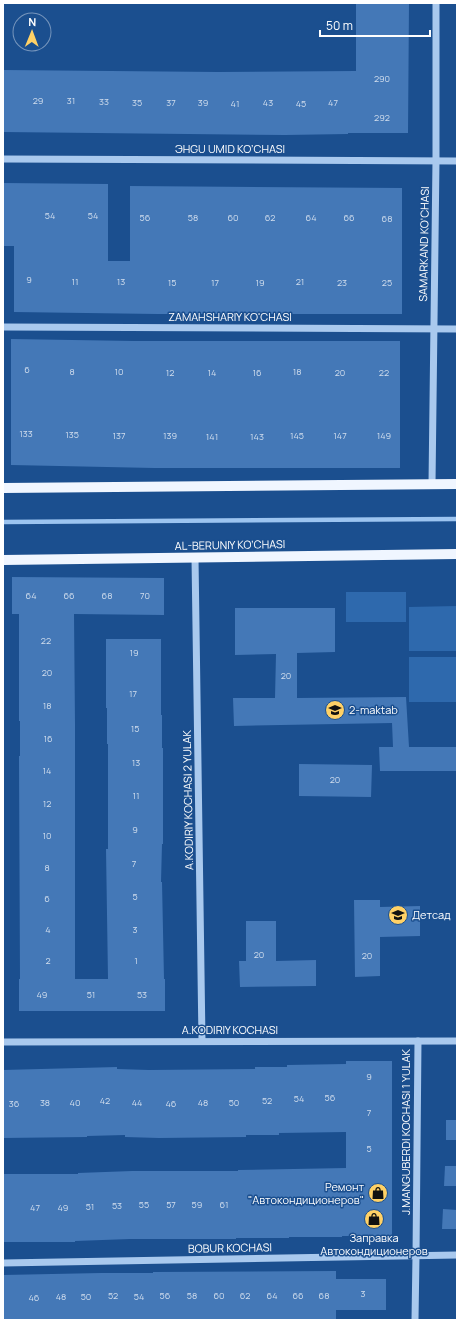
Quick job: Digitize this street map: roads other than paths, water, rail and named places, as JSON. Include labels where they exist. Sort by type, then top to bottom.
[{"type":"main road","points":[[3,488],[457,484]]},
{"type":"main road","name":"AL-BERUNIY KO’CHASI","points":[[3,560],[457,554]]},
{"type":"street","name":"SAMARKAND KO'CHASI","points":[[432,484],[436,160],[436,3]]},
{"type":"street","name":"ЭHGU UMID KO’CHASI","points":[[3,159],[457,160]]},
{"type":"street","name":"ZAMAHSHARIY KO'CHASI","points":[[3,327],[457,328]]},
{"type":"street","name":"A.KODIRIY KOCHASI 2 YULAK","points":[[195,558],[202,1041]]},
{"type":"street","name":"J.MANGUBERDI KOCHASI 1 YULAK","points":[[415,1320],[418,1041]]},
{"type":"street","name":"A.KODIRIY KOCHASI","points":[[3,1042],[457,1041]]},
{"type":"street","name":"BOBUR KOCHASI","points":[[3,1263],[457,1256]]},
{"type":"waterway","points":[[3,522],[457,519]]},
{"type":"place","name":"2-maktab","points":[[335,710]]},
{"type":"place","name":"Детсад","points":[[398,915]]},
{"type":"place","name":"Ремонт \"Автокондиционеров\"","points":[[378,1193]]},
{"type":"place","name":"Заправка Автокондиционеров","points":[[374,1219]]}]
